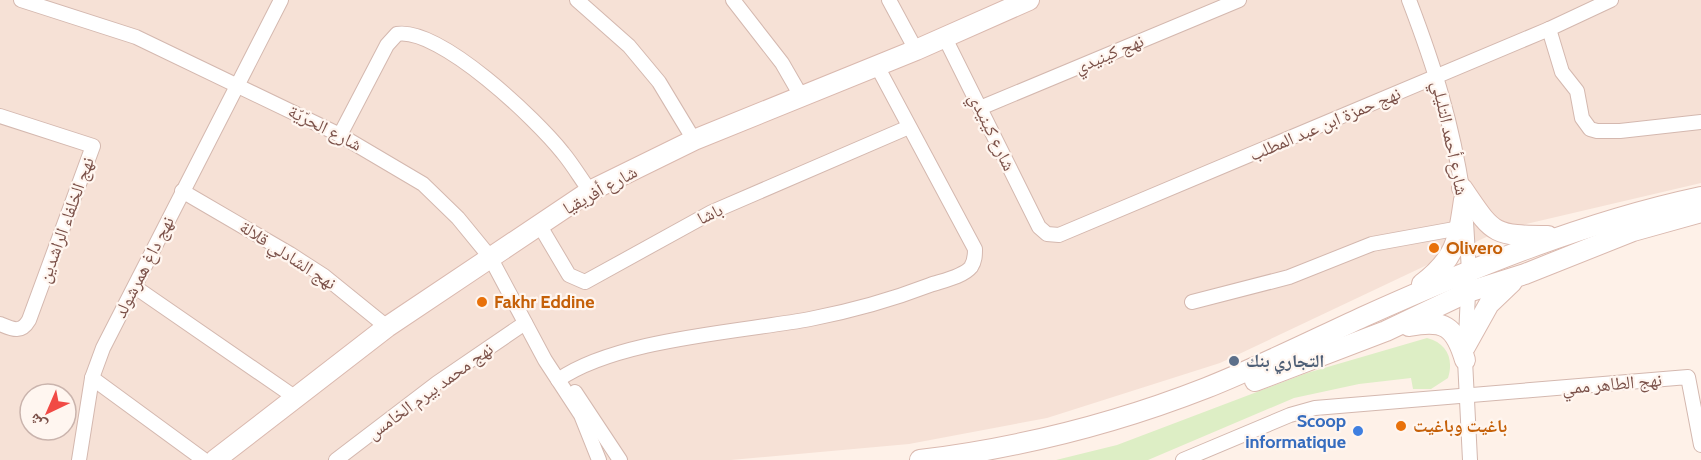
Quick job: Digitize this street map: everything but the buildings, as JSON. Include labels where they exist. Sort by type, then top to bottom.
[{"type":"main road","name":"شارع أفريقيا","points":[[215,460],[387,327],[590,191],[694,140],[945,38],[1028,0]]},
{"type":"main road","points":[[1393,304],[1447,262],[1455,249],[1460,228],[1463,194]]},
{"type":"main road","points":[[1463,194],[1494,231],[1515,236],[1562,236]]},
{"type":"main road","points":[[920,460],[1041,439],[1108,423],[1206,388],[1469,271],[1630,213],[1701,197]]},
{"type":"main road","points":[[992,460],[1111,433],[1386,331],[1468,292],[1525,274],[1633,231],[1701,212]]},
{"type":"main road","points":[[1465,353],[1489,304],[1525,274]]},
{"type":"main road","points":[[1386,331],[1433,322],[1443,325],[1456,337],[1465,353]]},
{"type":"street","name":"شارع الحرّيّة","points":[[21,0],[136,37],[340,135],[423,184],[458,218],[490,258],[545,360],[561,378],[620,460]]},
{"type":"street","name":"نهج داغ همرشولد","points":[[79,460],[92,378],[103,348],[281,0]]},
{"type":"street","points":[[577,0],[629,46],[659,82],[694,140]]},
{"type":"street","points":[[733,0],[782,63],[801,96]]},
{"type":"street","points":[[889,0],[916,50]]},
{"type":"street","name":"نهج كينيدي","points":[[980,108],[1239,0]]},
{"type":"street","name":"شارع أحمد التليلي","points":[[1409,0],[1438,76],[1457,152],[1463,194],[1469,271],[1465,353],[1470,460]]},
{"type":"street","name":"نهج حمزة ابن عبد المطلب","points":[[1039,227],[1053,235],[1078,229],[1549,29],[1611,0]]},
{"type":"street","points":[[1549,29],[1562,72],[1577,91],[1582,118],[1593,131],[1620,131],[1701,122]]},
{"type":"street","points":[[340,135],[392,38],[405,33],[425,39],[461,60],[497,87],[530,117],[563,153],[590,191]]},
{"type":"street","name":"شارع كينيدي","points":[[945,38],[1039,227]]},
{"type":"street","points":[[561,378],[605,358],[637,350],[691,338],[812,319],[882,302],[966,271],[975,258],[975,249],[877,66]]},
{"type":"street","name":"نهج الخلفاء الراشدين","points":[[0,116],[93,146],[29,321],[21,329],[14,330],[0,324]]},
{"type":"street","name":"باشا","points":[[540,226],[569,275],[585,282],[712,212],[909,127]]},
{"type":"street","name":"نهج الشادلي قلالة","points":[[183,191],[324,276],[387,327]]},
{"type":"street","points":[[1192,302],[1289,277],[1372,244],[1460,228]]},
{"type":"street","points":[[135,287],[296,398]]},
{"type":"street","name":"نهج محمد بيرم الخامس","points":[[336,460],[437,382],[525,324]]},
{"type":"street","name":"نهج الطاهر ممي","points":[[1183,460],[1312,409],[1694,377],[1701,445]]},
{"type":"street","points":[[92,378],[204,460]]},
{"type":"street","name":"شارع الحرّيّة","points":[[561,378],[581,415],[598,460]]},
{"type":"shaded area","points":[[0,0],[1701,0],[1701,183],[1501,230],[1220,363],[1047,418],[909,444],[731,460],[0,460]]},
{"type":"green space","points":[[1427,338],[1434,340],[1444,348],[1450,364],[1448,378],[1431,389],[1413,389],[1411,378],[1359,384],[1294,398],[1148,460],[1056,460],[1117,445],[1307,373]]},
{"type":"place","name":"Olivero","points":[[1434,248]]},
{"type":"place","name":"Fakhr Eddine","points":[[482,302]]},
{"type":"place","name":"التجاري بنك","points":[[1234,361]]},
{"type":"place","name":"باغيت وباغيت","points":[[1401,426]]},
{"type":"place","name":"Scoop informatique","points":[[1358,431]]}]
